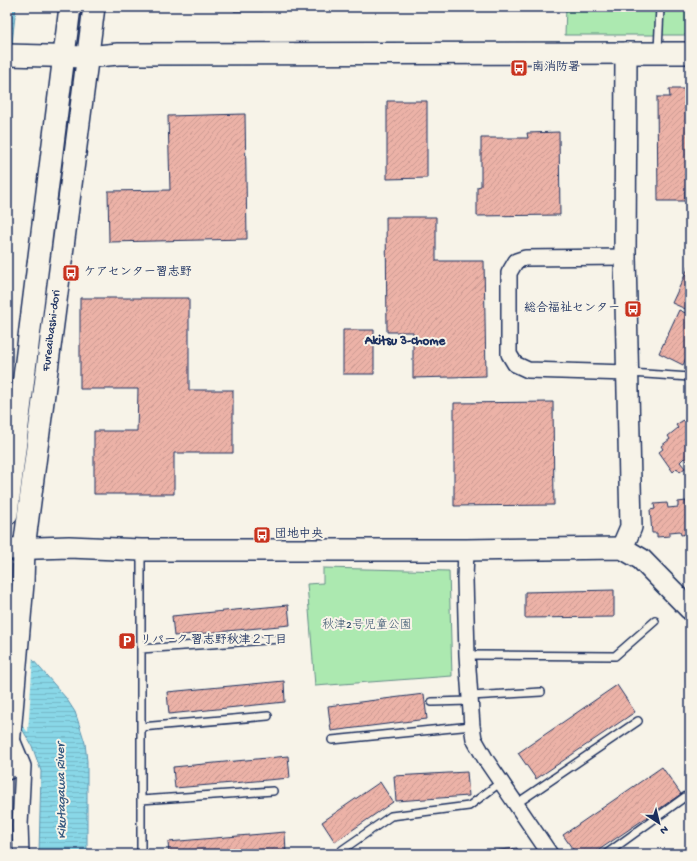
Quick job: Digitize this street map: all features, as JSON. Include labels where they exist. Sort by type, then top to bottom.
[{"type":"street","name":"Fureaibashi-dori","points":[[7,514],[70,7]]},
{"type":"street","name":"Fureaibashi-dori","points":[[7,769],[23,583],[15,548],[94,7]]},
{"type":"street","points":[[622,548],[631,527],[625,257],[626,53]]},
{"type":"street","points":[[7,55],[87,57],[118,54],[690,53]]},
{"type":"street","points":[[625,257],[525,258],[516,261],[509,273],[509,354],[515,364],[528,370],[628,372]]},
{"type":"street","points":[[15,548],[69,547],[141,550],[466,550],[622,548],[641,559],[690,609]]},
{"type":"street","points":[[466,550],[465,579],[467,655],[474,739],[486,760],[550,854]]},
{"type":"street","points":[[10,734],[23,766],[20,824],[21,854]]},
{"type":"lane","points":[[658,53],[660,7]]},
{"type":"lane","points":[[628,372],[690,377]]},
{"type":"lane","points":[[140,854],[141,550]]},
{"type":"lane","points":[[467,655],[615,656],[656,621]]},
{"type":"lane","points":[[141,649],[280,639]]},
{"type":"lane","points":[[432,702],[541,692]]},
{"type":"lane","points":[[141,727],[268,716]]},
{"type":"lane","points":[[516,804],[638,721]]},
{"type":"lane","points":[[332,740],[472,726]]},
{"type":"lane","points":[[342,850],[391,816],[468,806],[501,782]]},
{"type":"lane","points":[[141,800],[273,791]]},
{"type":"lane","points":[[606,854],[688,794]]},
{"type":"green space","points":[[566,7],[690,7],[690,35],[565,35]]},
{"type":"green space","name":"秋津2号児童公園","points":[[323,568],[449,571],[452,676],[315,686],[307,584],[323,583]]},
{"type":"water","points":[[7,7],[16,7],[7,88]]},
{"type":"water","name":"Kikutagawa River","points":[[7,630],[66,698],[75,712],[85,743],[87,761],[87,854],[39,854],[41,771],[32,746],[18,722]]},
{"type":"pier","points":[[7,628],[33,656],[28,732],[7,710]]},
{"type":"building","points":[[234,7],[262,7],[263,11],[234,11]]},
{"type":"building","points":[[669,89],[690,89],[690,191],[685,191],[685,201],[658,201],[657,97],[670,97]]},
{"type":"building","points":[[387,101],[427,101],[427,178],[387,179]]},
{"type":"building","points":[[245,114],[247,239],[109,242],[108,191],[170,190],[168,116]]},
{"type":"building","points":[[559,132],[560,215],[477,216],[477,187],[481,186],[481,138],[528,138],[527,133]]},
{"type":"building","points":[[386,217],[436,217],[436,261],[484,261],[486,376],[413,378],[413,332],[387,332]]},
{"type":"building","points":[[690,264],[690,311],[672,303]]},
{"type":"building","points":[[80,298],[189,298],[189,390],[233,390],[233,453],[174,453],[174,494],[94,494],[94,431],[137,431],[138,389],[80,389]]},
{"type":"building","points":[[679,310],[690,315],[690,350],[683,365],[659,353]]},
{"type":"building","points":[[343,330],[374,330],[374,374],[343,374]]},
{"type":"building","points":[[553,402],[554,505],[454,506],[454,403]]},
{"type":"building","points":[[688,417],[690,419],[690,449],[688,451],[690,453],[690,459],[687,461],[684,458],[680,462],[685,468],[680,472],[677,468],[673,472],[659,452],[663,449],[661,446],[670,439],[668,436],[678,428],[676,425]]},
{"type":"building","points":[[686,501],[688,534],[681,535],[680,531],[670,532],[670,536],[657,537],[657,533],[652,533],[650,510],[655,509],[654,504],[667,503],[668,508],[678,507],[678,502]]},
{"type":"building","points":[[614,590],[614,617],[525,618],[525,592]]},
{"type":"building","points":[[288,605],[290,625],[174,636],[172,616]]},
{"type":"building","points":[[284,681],[285,702],[169,714],[167,692]]},
{"type":"building","points":[[617,685],[635,712],[536,779],[518,753]]},
{"type":"building","points":[[424,694],[427,719],[331,731],[328,706]]},
{"type":"building","points":[[288,756],[290,778],[175,788],[173,767]]},
{"type":"building","points":[[662,767],[681,794],[593,854],[576,854],[563,835]]},
{"type":"building","points":[[467,772],[469,796],[396,801],[394,776]]},
{"type":"building","points":[[380,782],[393,802],[335,842],[322,822]]},
{"type":"building","points":[[285,832],[286,854],[169,854],[168,842]]},
{"type":"building","points":[[517,848],[518,854],[465,854]]},
{"type":"place","name":"南消防署","points":[[519,68]]},
{"type":"place","name":"ケアセンター習志野","points":[[71,273]]},
{"type":"place","name":"総合福祉センター","points":[[633,309]]},
{"type":"place","name":"団地中央","points":[[262,535]]},
{"type":"place","name":"リパーク 習志野秋津２丁目","points":[[127,641]]},
{"type":"district","name":"Akitsu 3-chome","points":[[405,341]]}]
